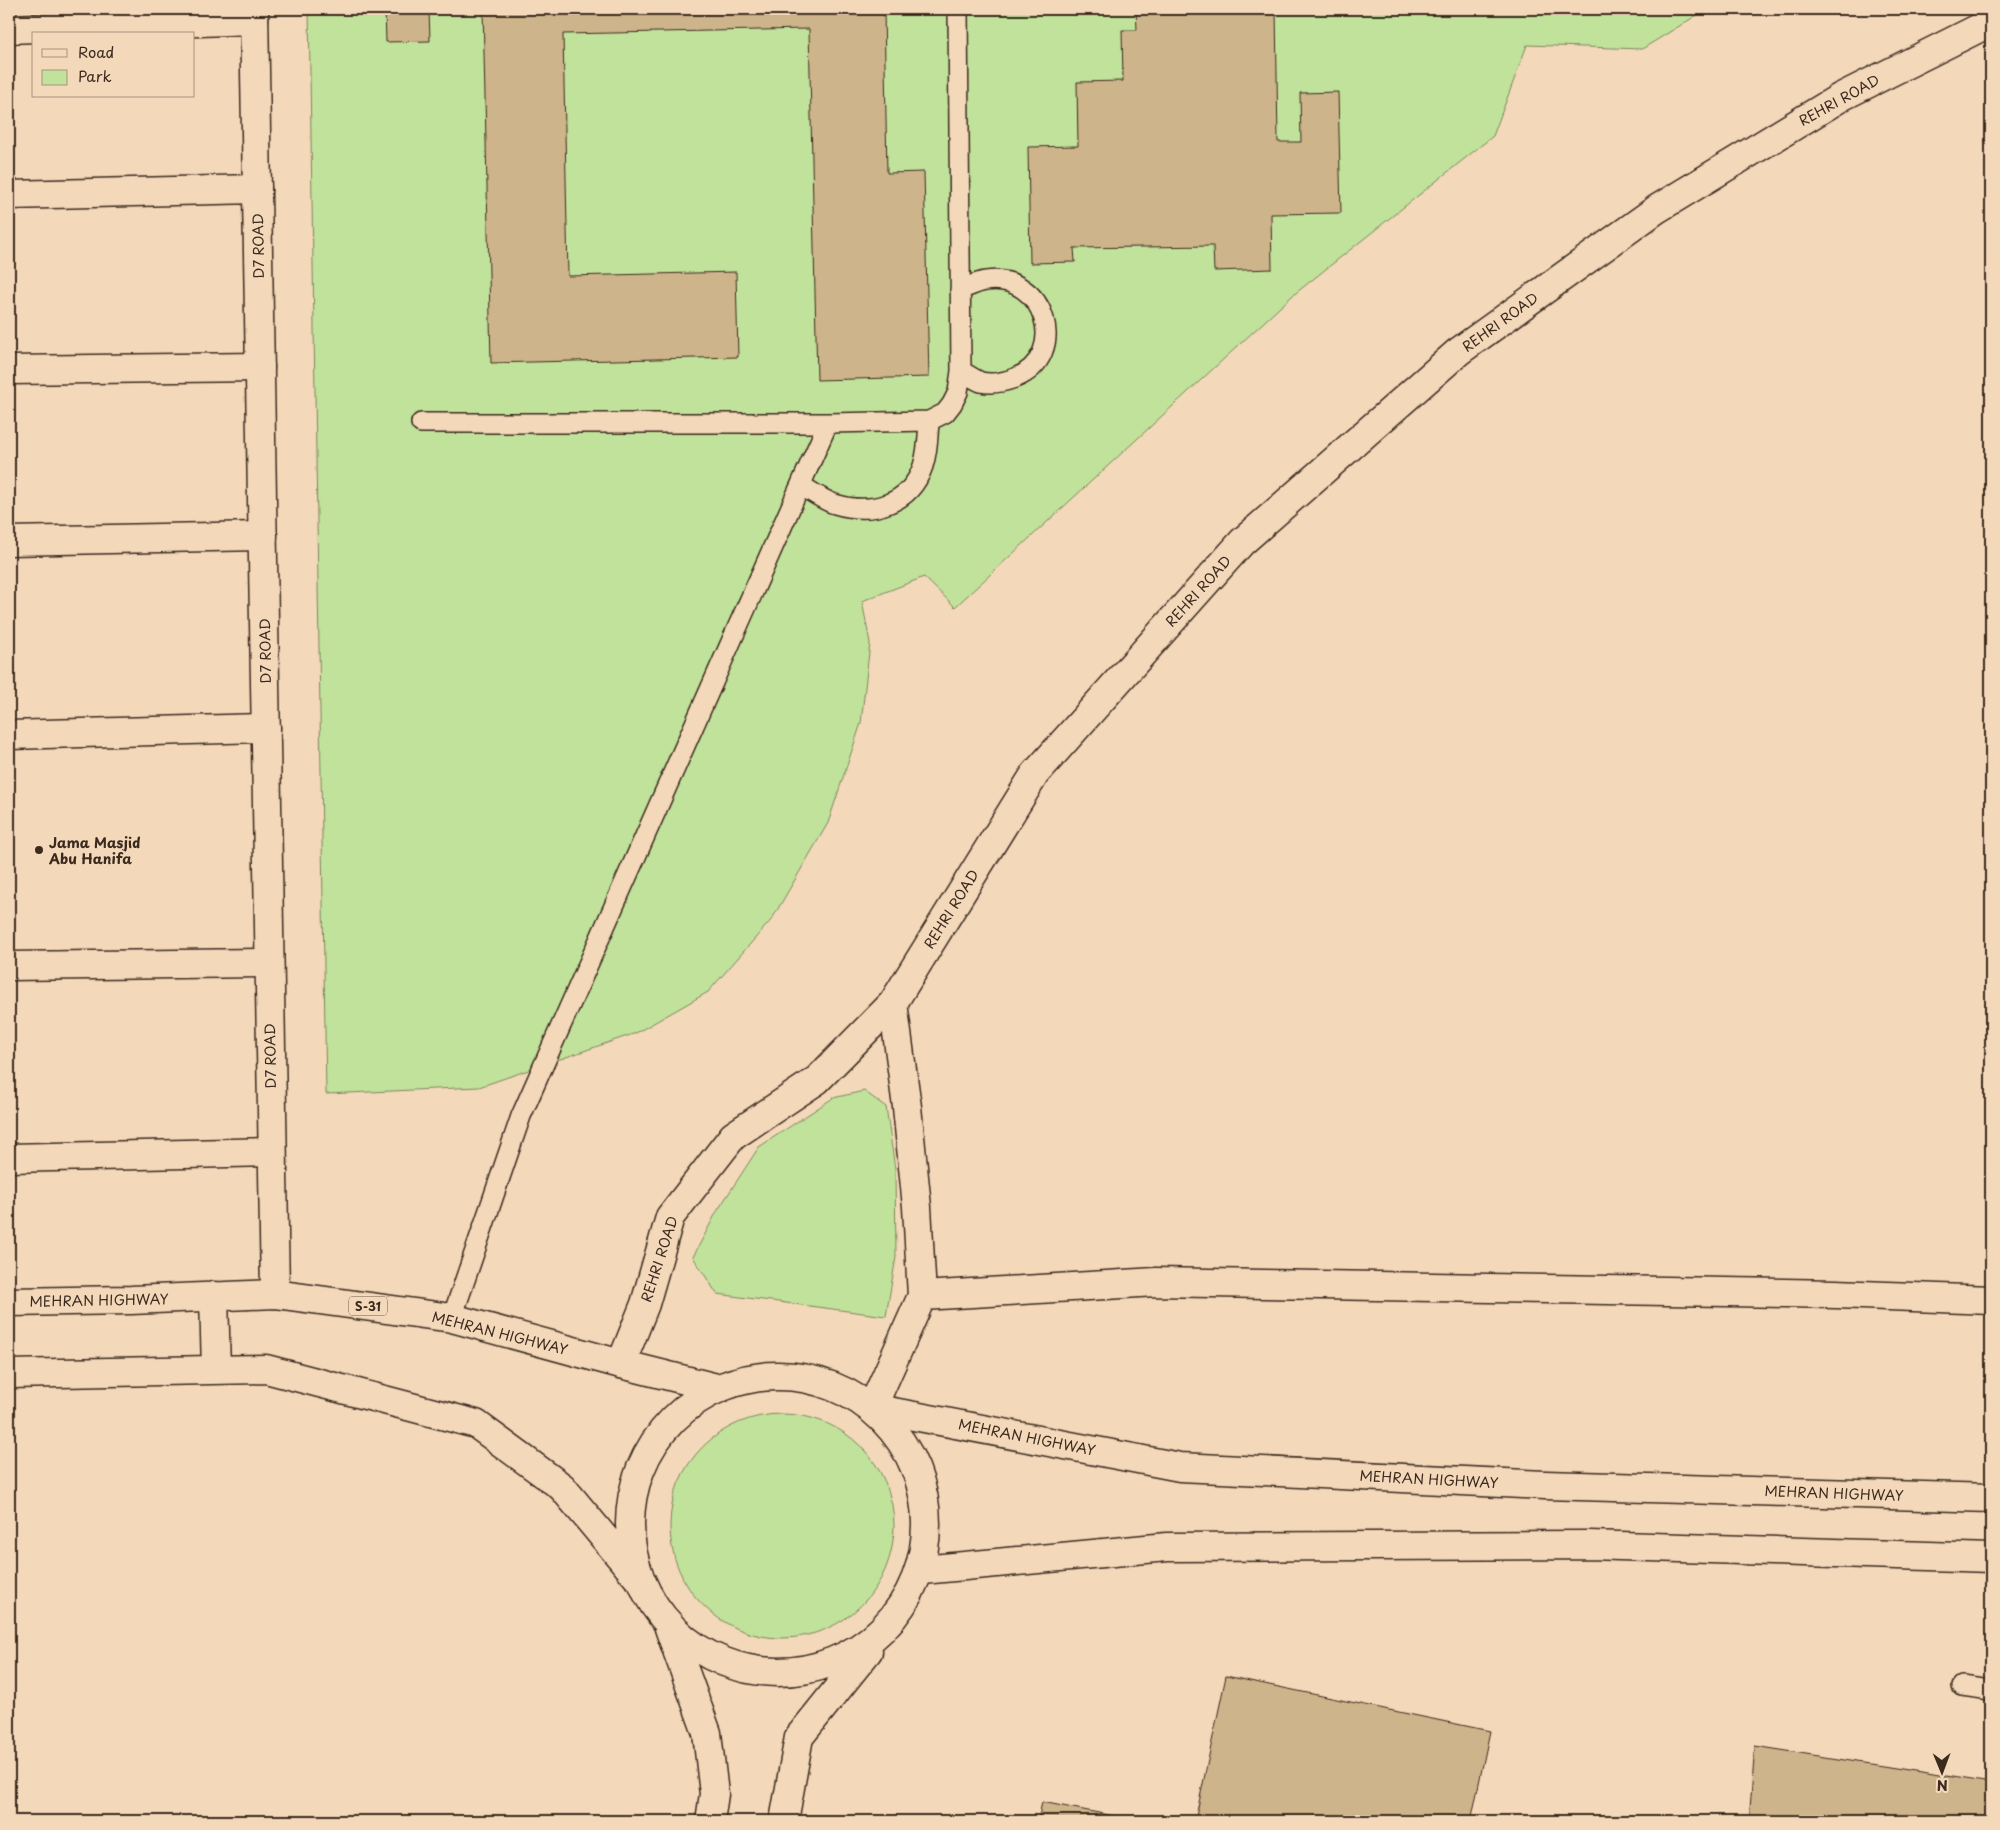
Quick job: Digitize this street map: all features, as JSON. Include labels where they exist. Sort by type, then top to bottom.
[{"type":"street","points":[[9,29],[254,14]]},
{"type":"street","name":"D7 ROAD","points":[[254,14],[268,963],[275,1294]]},
{"type":"street","name":"REHRI ROAD","points":[[621,1364],[645,1304],[670,1217],[733,1136],[818,1080],[893,1003],[1035,774],[1242,542],[1458,352],[1657,209],[1841,97],[1991,22]]},
{"type":"street","points":[[9,195],[257,189]]},
{"type":"street","points":[[9,370],[260,367]]},
{"type":"street","points":[[9,541],[263,536]]},
{"type":"street","points":[[9,735],[266,728]]},
{"type":"street","points":[[9,966],[268,963]]},
{"type":"street","points":[[872,1408],[922,1296],[910,1143],[893,1003]]},
{"type":"street","points":[[9,1158],[272,1152]]},
{"type":"street","points":[[922,1296],[1156,1282],[1826,1293],[1991,1300]]},
{"type":"street","name":"MEHRAN HIGHWAY","points":[[9,1302],[131,1300],[275,1294],[452,1318],[717,1388]]},
{"type":"street","points":[[214,1296],[216,1370]]},
{"type":"street","points":[[9,1374],[266,1369],[476,1424],[562,1487],[638,1578],[669,1628],[707,1733],[714,1794],[710,1821]]},
{"type":"street","points":[[638,1578],[628,1520],[642,1462],[665,1420],[717,1388],[770,1375],[824,1382],[872,1408],[908,1448],[928,1508],[922,1570],[890,1625],[799,1737],[784,1821]]},
{"type":"street","name":"MEHRAN HIGHWAY","points":[[872,1408],[1180,1467],[1545,1485],[1991,1498]]},
{"type":"street","points":[[922,1570],[1167,1546],[1589,1545],[1991,1558]]},
{"type":"street","points":[[669,1628],[718,1662],[776,1674],[838,1662],[890,1625]]},
{"type":"lane","points":[[420,424],[929,421],[945,413],[958,392],[961,371],[958,9]]},
{"type":"lane","points":[[960,290],[986,281],[1010,282],[1030,293],[1043,312],[1047,335],[1040,357],[1025,374],[1003,383],[980,382],[961,371]]},
{"type":"lane","points":[[802,486],[833,504],[862,510],[887,505],[909,491],[923,467],[928,445],[929,421]]},
{"type":"lane","points":[[452,1318],[522,1116],[802,486],[828,423]]},
{"type":"lane","points":[[1962,1686],[1991,1690]]},
{"type":"green space","points":[[309,9],[1707,9],[1642,49],[1527,45],[1493,136],[1292,296],[955,607],[924,577],[862,601],[870,643],[861,723],[828,823],[772,919],[708,992],[636,1033],[479,1087],[326,1094]]},
{"type":"green space","points":[[864,1091],[886,1107],[895,1169],[896,1257],[886,1316],[717,1294],[693,1257],[716,1213],[759,1147],[833,1098]]},
{"type":"green space","points":[[782,1414],[804,1416],[825,1423],[844,1433],[861,1447],[875,1464],[885,1483],[892,1504],[894,1526],[892,1548],[885,1569],[875,1588],[861,1605],[844,1619],[825,1629],[804,1636],[782,1638],[760,1636],[739,1629],[720,1619],[703,1605],[689,1588],[679,1569],[672,1548],[670,1526],[672,1504],[679,1483],[689,1464],[703,1447],[720,1433],[739,1423],[760,1416]]},
{"type":"building","points":[[385,9],[429,9],[430,41],[386,42]]},
{"type":"building","points":[[483,9],[884,9],[887,173],[924,172],[929,377],[817,380],[809,29],[563,34],[568,276],[736,272],[738,357],[491,363]]},
{"type":"building","points":[[1136,9],[1276,9],[1278,142],[1301,142],[1300,93],[1338,92],[1341,213],[1271,214],[1272,269],[1214,271],[1213,246],[1074,248],[1075,262],[1030,263],[1028,147],[1078,146],[1077,82],[1123,81],[1122,30],[1137,30]]},
{"type":"building","points":[[1226,1676],[1490,1731],[1471,1821],[1195,1821]]},
{"type":"building","points":[[1755,1746],[1991,1783],[1991,1821],[1749,1821]]},
{"type":"building","points":[[1042,1802],[1140,1821],[1038,1821]]},
{"type":"place","name":"Jama Masjid Abu Hanifa","points":[[39,850]]}]
